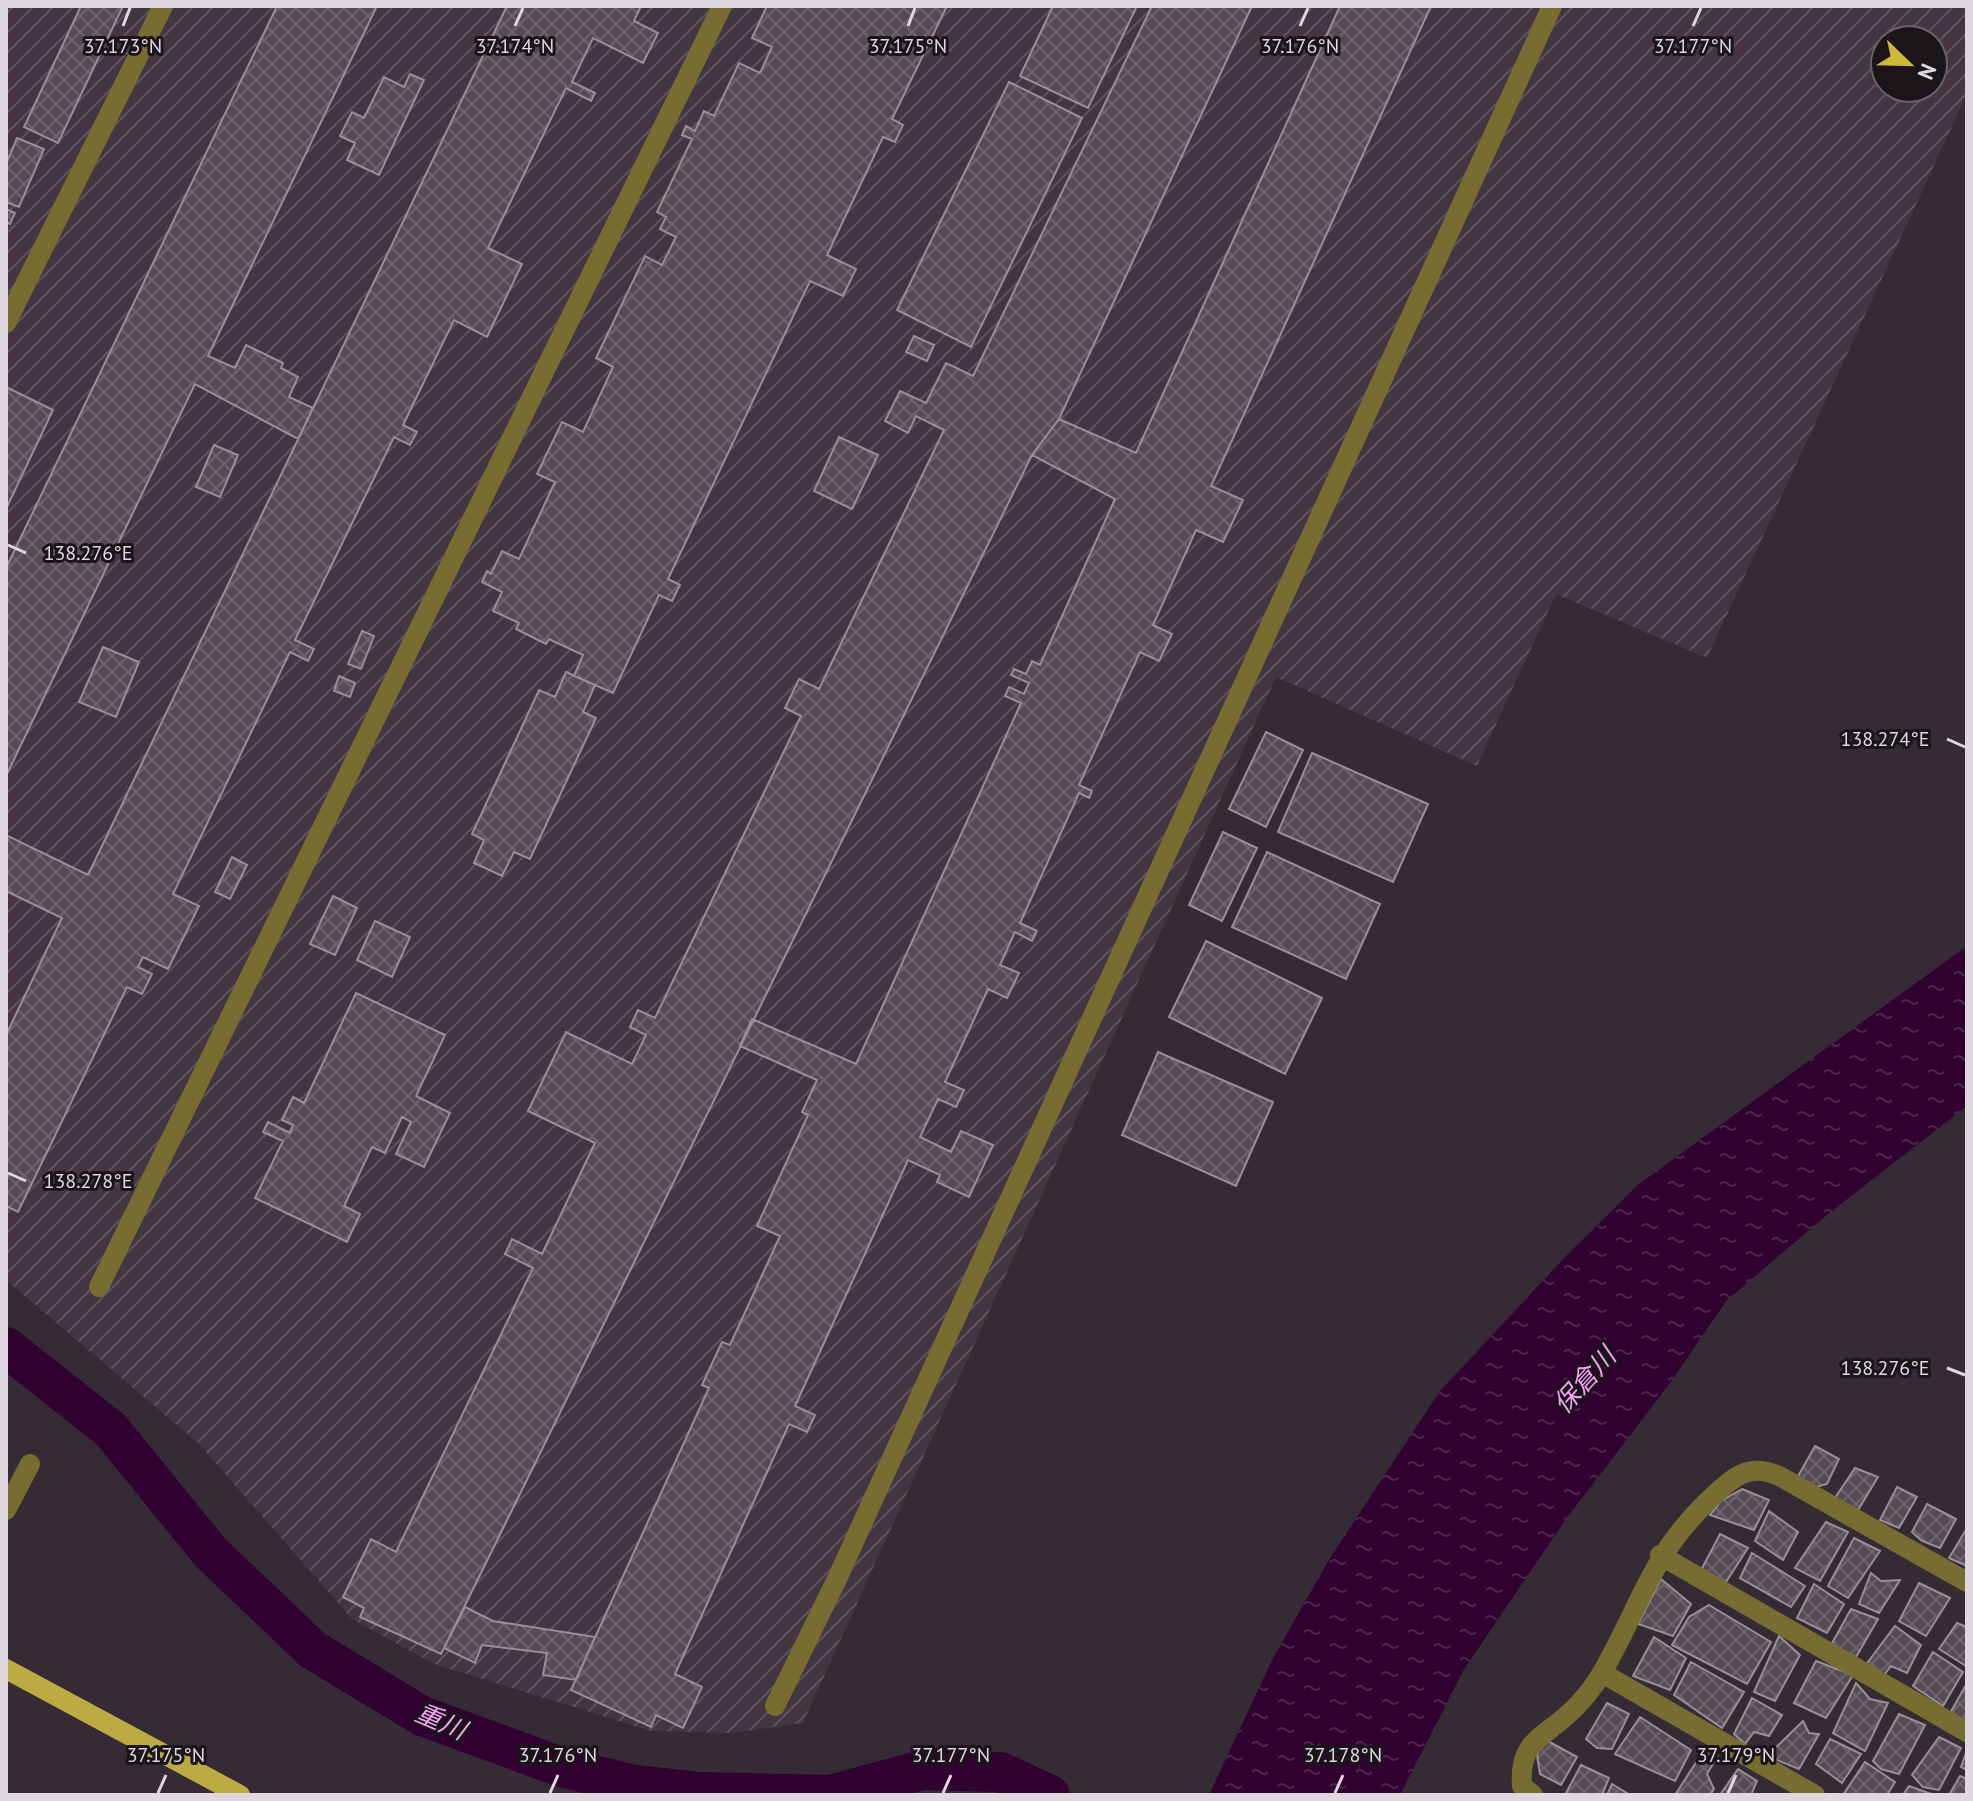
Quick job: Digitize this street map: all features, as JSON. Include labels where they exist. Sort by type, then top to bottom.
[{"type":"main road","points":[[6,1669],[240,1795]]},
{"type":"street","points":[[6,323],[163,6]]},
{"type":"street","points":[[99,1287],[722,6]]},
{"type":"street","points":[[775,1706],[837,1579],[1552,6]]},
{"type":"street","points":[[6,1510],[30,1464]]},
{"type":"street","points":[[1533,1795],[1522,1786],[1521,1768],[1527,1750],[1544,1731],[1579,1704],[1602,1673],[1660,1555],[1683,1524],[1726,1485],[1746,1472],[1763,1468],[1967,1582]]},
{"type":"street","points":[[1660,1555],[1967,1732]]},
{"type":"street","points":[[1602,1673],[1815,1795]]},
{"type":"shaded area","points":[[6,6],[1967,6],[1967,94],[1707,658],[1556,594],[1477,766],[1276,677],[803,1723],[731,1733],[651,1731],[434,1664],[352,1619],[198,1443],[6,1280]]},
{"type":"water","name":"保倉川","points":[[1967,946],[1967,1106],[1828,1214],[1727,1300],[1670,1383],[1566,1519],[1463,1671],[1400,1795],[1209,1795],[1272,1660],[1330,1558],[1440,1391],[1567,1255],[1639,1184]]},
{"type":"building","points":[[81,6],[123,6],[58,143],[24,127]]},
{"type":"building","points":[[277,6],[377,6],[208,356],[235,368],[246,345],[283,363],[281,368],[298,377],[289,397],[313,408],[298,439],[195,384],[6,776],[6,568]]},
{"type":"building","points":[[507,6],[641,6],[634,21],[658,33],[643,63],[593,38],[572,82],[595,93],[591,101],[566,88],[488,248],[522,264],[487,337],[454,320],[403,425],[417,432],[410,445],[394,437],[295,640],[314,649],[308,661],[290,652],[173,894],[199,906],[168,969],[143,957],[138,967],[152,974],[142,994],[127,987],[18,1212],[6,1206],[6,1035],[62,918],[6,891],[6,835],[88,875]]},
{"type":"building","points":[[767,6],[947,6],[892,119],[903,125],[895,142],[883,137],[827,255],[856,269],[843,296],[810,281],[668,579],[680,585],[672,601],[659,595],[613,693],[574,676],[583,655],[549,639],[546,644],[516,629],[519,623],[493,611],[502,592],[482,582],[487,571],[491,574],[502,551],[519,559],[555,482],[537,474],[562,422],[583,432],[613,367],[596,358],[645,256],[662,265],[676,237],[660,229],[666,217],[657,212],[692,139],[682,135],[686,126],[695,131],[704,111],[714,116],[739,63],[760,73],[772,47],[752,38]]},
{"type":"building","points":[[1053,6],[1137,6],[1088,108],[1020,76]]},
{"type":"building","points":[[1152,6],[1252,6],[1059,419],[1032,455],[441,1654],[360,1617],[364,1608],[343,1597],[371,1539],[396,1552],[533,1268],[505,1254],[512,1239],[542,1254],[595,1143],[528,1111],[566,1032],[632,1064],[646,1035],[630,1027],[638,1010],[655,1018],[801,716],[785,708],[799,679],[819,689],[944,430],[916,416],[908,433],[885,421],[900,391],[926,403],[946,363],[973,376]]},
{"type":"building","points":[[1340,6],[1431,6],[1211,486],[1243,500],[1223,542],[1196,530],[1153,625],[1172,634],[1159,661],[1140,652],[1079,785],[1092,791],[1089,798],[1079,793],[1020,923],[1037,931],[1032,941],[1015,932],[1000,965],[1019,973],[1007,998],[988,989],[945,1082],[964,1090],[956,1107],[938,1099],[920,1137],[951,1152],[961,1131],[993,1145],[969,1197],[937,1182],[940,1175],[908,1160],[795,1406],[815,1415],[807,1432],[789,1424],[675,1674],[702,1687],[683,1728],[656,1715],[651,1727],[571,1690],[709,1388],[702,1385],[722,1342],[730,1345],[780,1236],[757,1226],[808,1115],[802,1112],[817,1080],[740,1046],[752,1019],[856,1064],[1021,703],[1005,696],[1009,687],[1024,694],[1029,683],[1011,675],[1014,669],[1026,674],[1032,661],[1040,665],[1115,499],[1032,455],[1059,419],[1136,453]]},
{"type":"building","points":[[410,74],[424,80],[379,175],[347,160],[355,143],[340,136],[352,112],[364,118],[384,77],[404,87]]},
{"type":"building","points":[[1009,82],[1082,118],[971,347],[897,310]]},
{"type":"building","points":[[17,138],[44,149],[19,207],[6,202],[6,164]]},
{"type":"building","points":[[6,209],[15,213],[10,224],[6,222]]},
{"type":"building","points":[[914,336],[934,345],[927,361],[906,352]]},
{"type":"building","points":[[6,387],[53,410],[6,509]]},
{"type":"building","points":[[839,437],[878,455],[852,509],[814,491]]},
{"type":"building","points":[[214,445],[238,455],[220,497],[196,487]]},
{"type":"building","points":[[362,631],[374,636],[361,669],[348,664]]},
{"type":"building","points":[[103,647],[139,662],[116,717],[79,702]]},
{"type":"building","points":[[566,672],[595,685],[583,712],[596,718],[530,859],[514,852],[502,876],[474,863],[484,840],[472,834],[539,690],[555,697]]},
{"type":"building","points":[[339,676],[355,683],[350,697],[334,691]]},
{"type":"building","points":[[1266,732],[1303,750],[1266,827],[1229,809]]},
{"type":"building","points":[[1312,753],[1428,804],[1393,882],[1278,832]]},
{"type":"building","points":[[1223,832],[1257,848],[1222,921],[1189,905]]},
{"type":"building","points":[[1267,852],[1380,904],[1346,979],[1232,927]]},
{"type":"building","points":[[232,857],[247,865],[230,899],[215,892]]},
{"type":"building","points":[[333,896],[357,908],[335,955],[310,944]]},
{"type":"building","points":[[375,921],[410,937],[392,977],[357,960]]},
{"type":"building","points":[[1206,941],[1322,998],[1285,1074],[1169,1017]]},
{"type":"building","points":[[356,993],[445,1035],[416,1096],[450,1113],[424,1167],[396,1154],[411,1122],[402,1117],[385,1153],[372,1147],[344,1206],[360,1214],[347,1242],[255,1198],[283,1141],[263,1132],[268,1122],[290,1133],[293,1125],[282,1120],[293,1097],[304,1103]]},
{"type":"building","points":[[1158,1052],[1273,1102],[1236,1186],[1122,1135]]},
{"type":"building","points":[[1815,1446],[1839,1459],[1827,1484],[1812,1488],[1797,1478]]},
{"type":"building","points":[[1855,1468],[1878,1477],[1855,1515],[1833,1501]]},
{"type":"building","points":[[1897,1487],[1917,1497],[1899,1528],[1880,1520]]},
{"type":"building","points":[[1742,1489],[1769,1500],[1754,1530],[1710,1515],[1721,1501]]},
{"type":"building","points":[[1927,1504],[1956,1519],[1940,1548],[1922,1541],[1912,1532]]},
{"type":"building","points":[[1769,1511],[1798,1532],[1783,1560],[1755,1541]]},
{"type":"building","points":[[1826,1522],[1848,1532],[1820,1581],[1795,1568]]},
{"type":"building","points":[[1967,1528],[1967,1566],[1949,1558]]},
{"type":"building","points":[[1720,1534],[1748,1548],[1724,1585],[1699,1574]]},
{"type":"building","points":[[1854,1538],[1880,1551],[1848,1598],[1828,1586]]},
{"type":"building","points":[[1752,1553],[1805,1586],[1791,1607],[1740,1578]]},
{"type":"building","points":[[1871,1573],[1881,1581],[1900,1580],[1879,1613],[1859,1604]]},
{"type":"building","points":[[1661,1579],[1691,1604],[1673,1636],[1638,1624]]},
{"type":"building","points":[[1919,1583],[1950,1598],[1926,1636],[1899,1621]]},
{"type":"building","points":[[1814,1584],[1844,1604],[1827,1633],[1797,1618]]},
{"type":"building","points":[[1709,1605],[1771,1642],[1747,1684],[1672,1645],[1689,1617]]},
{"type":"building","points":[[465,1607],[493,1621],[595,1637],[576,1680],[543,1675],[547,1653],[482,1645],[475,1663],[444,1648]]},
{"type":"building","points":[[1851,1609],[1878,1619],[1856,1657],[1831,1645]]},
{"type":"building","points":[[1957,1623],[1967,1627],[1966,1666],[1939,1649]]},
{"type":"building","points":[[1895,1626],[1921,1645],[1907,1673],[1891,1666],[1884,1675],[1865,1666]]},
{"type":"building","points":[[1779,1636],[1800,1655],[1775,1701],[1754,1692]]},
{"type":"building","points":[[1654,1637],[1686,1658],[1670,1690],[1633,1676]]},
{"type":"building","points":[[1933,1652],[1963,1672],[1943,1706],[1913,1686]]},
{"type":"building","points":[[1816,1661],[1853,1675],[1826,1718],[1794,1703]]},
{"type":"building","points":[[1691,1662],[1744,1692],[1722,1728],[1674,1695]]},
{"type":"building","points":[[1856,1683],[1870,1699],[1888,1703],[1865,1751],[1833,1733]]},
{"type":"building","points":[[1967,1683],[1967,1723],[1949,1715]]},
{"type":"building","points":[[1752,1698],[1782,1715],[1769,1736],[1754,1732],[1745,1744],[1734,1734]]},
{"type":"building","points":[[1607,1703],[1629,1714],[1612,1749],[1597,1748],[1586,1739]]},
{"type":"building","points":[[1899,1714],[1925,1725],[1899,1774],[1881,1769],[1873,1761]]},
{"type":"building","points":[[1640,1717],[1691,1750],[1675,1781],[1615,1754]]},
{"type":"building","points":[[1803,1721],[1809,1733],[1819,1734],[1799,1769],[1767,1756]]},
{"type":"building","points":[[1939,1737],[1961,1748],[1939,1790],[1923,1787],[1912,1775]]},
{"type":"building","points":[[1544,1739],[1577,1757],[1561,1785],[1540,1774],[1537,1755]]},
{"type":"building","points":[[1830,1739],[1861,1754],[1842,1783],[1816,1764]]},
{"type":"building","points":[[1706,1747],[1717,1757],[1707,1774],[1714,1789],[1710,1795],[1675,1795]]},
{"type":"building","points":[[1967,1750],[1967,1770],[1961,1767]]},
{"type":"building","points":[[1865,1762],[1895,1782],[1887,1795],[1843,1795]]},
{"type":"building","points":[[1581,1765],[1609,1778],[1602,1795],[1565,1795]]},
{"type":"building","points":[[1738,1769],[1757,1781],[1751,1795],[1720,1795]]},
{"type":"building","points":[[1960,1776],[1967,1779],[1967,1795],[1949,1795]]},
{"type":"building","points":[[1612,1784],[1630,1795],[1607,1795]]},
{"type":"building","points":[[1909,1786],[1934,1795],[1903,1795]]},
{"type":"waterway","name":"重川","points":[[6,1347],[111,1430],[210,1552],[313,1650],[422,1716],[561,1767],[629,1784],[699,1792],[830,1795],[922,1770],[1000,1772],[1050,1795]]}]
